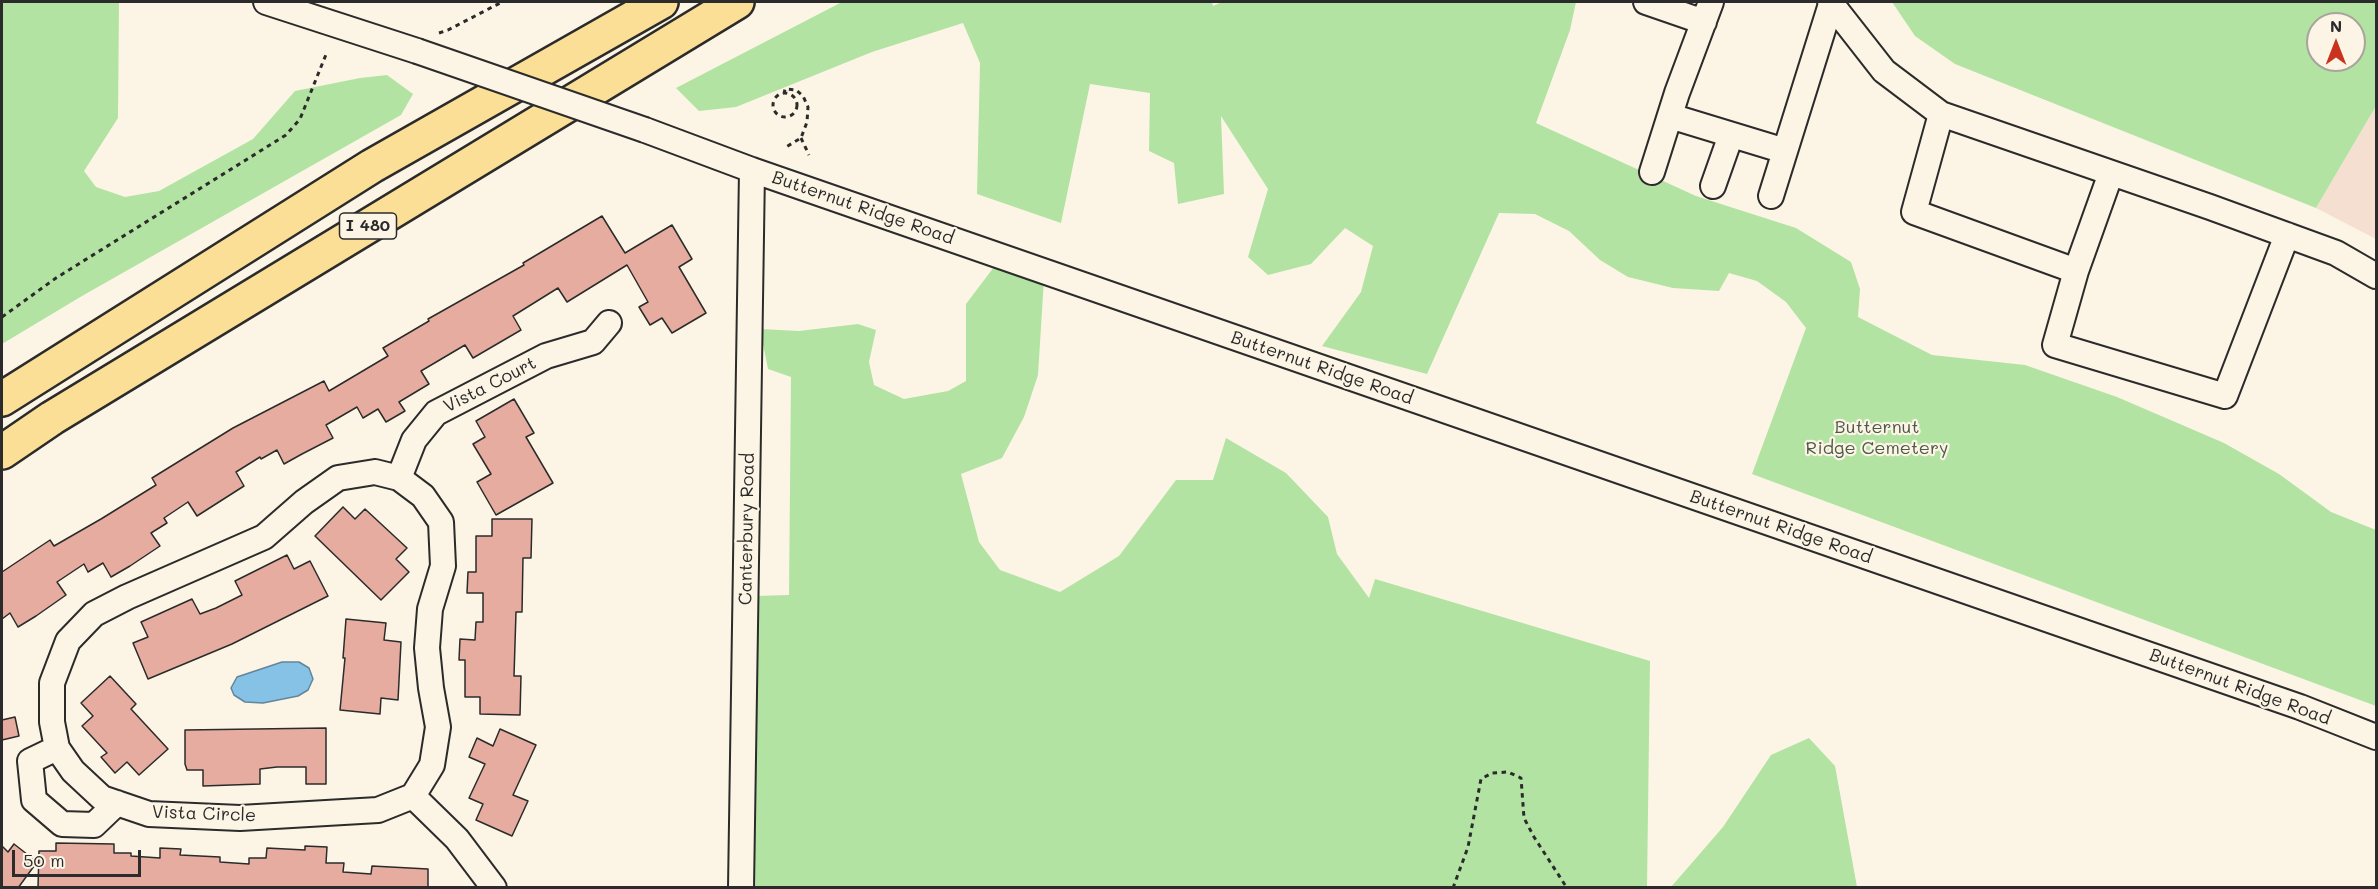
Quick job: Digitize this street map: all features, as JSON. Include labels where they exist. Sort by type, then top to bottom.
[{"type":"highway","name":"I 480","points":[[2,399],[372,166],[661,2]]},
{"type":"highway","name":"I 480","points":[[2,452],[52,418],[737,2]]},
{"type":"street","name":"Butternut Ridge Road","points":[[266,2],[417,51],[645,130],[752,170],[2300,707],[2376,737]]},
{"type":"street","points":[[1646,2],[1707,12],[1652,172]]},
{"type":"street","points":[[1831,3],[1884,71],[1941,114],[2336,253],[2376,276]]},
{"type":"street","points":[[1771,196],[1831,3]]},
{"type":"street","points":[[1941,114],[1914,213],[2076,272]]},
{"type":"street","points":[[1670,116],[1785,151]]},
{"type":"street","points":[[1713,186],[1731,135]]},
{"type":"street","name":"Canterbury Road","points":[[741,888],[752,170]]},
{"type":"street","points":[[2111,173],[2076,272],[2055,345],[2225,396],[2287,235]]},
{"type":"street","name":"Vista Court","points":[[399,478],[414,440],[436,413],[546,356],[593,342],[609,323]]},
{"type":"street","name":"Vista Circle","points":[[375,472],[399,478],[423,496],[441,522],[443,566],[430,609],[427,648],[438,727],[432,765],[413,796],[378,810],[240,818],[149,814],[102,798],[73,771],[57,748],[52,722],[52,683],[68,641],[94,614],[127,597],[264,537],[304,502],[338,478],[375,472]]},
{"type":"street","points":[[57,748],[30,761],[34,800],[62,824],[94,825],[117,803]]},
{"type":"street","points":[[413,796],[457,839],[494,888]]},
{"type":"path","points":[[439,33],[502,2]]},
{"type":"path","points":[[2,317],[56,278],[286,135],[300,119],[327,52]]},
{"type":"path","points":[[784,94],[792,96],[796,102],[794,114],[787,117],[780,116],[773,107],[775,100],[784,94],[785,89],[796,90],[803,96],[808,108],[807,122],[801,138],[786,147]]},
{"type":"path","points":[[801,138],[809,155]]},
{"type":"path","points":[[1453,888],[1468,847],[1481,779],[1492,773],[1508,772],[1521,778],[1524,818],[1568,888]]},
{"type":"shaded area","points":[[2376,106],[2376,239],[2316,208]]},
{"type":"green space","points":[[2,2],[119,2],[118,118],[84,171],[96,187],[125,197],[159,191],[253,139],[295,91],[387,75],[413,94],[401,115],[82,296],[2,344]]},
{"type":"green space","name":"Butternut Ridge Cemetery","points":[[842,2],[1212,2],[1213,6],[1222,2],[1576,2],[1570,30],[1536,123],[1696,196],[1796,228],[1851,262],[1860,289],[1858,317],[1932,355],[2025,365],[2117,397],[2224,443],[2279,474],[2331,512],[2376,530],[2376,706],[1752,474],[1806,328],[1786,302],[1757,281],[1729,273],[1719,291],[1673,288],[1628,277],[1600,260],[1569,231],[1535,214],[1499,213],[1427,374],[1322,346],[1361,292],[1373,246],[1345,228],[1311,264],[1268,275],[1248,257],[1268,189],[1221,116],[1224,194],[1178,204],[1174,163],[1149,151],[1150,93],[1090,84],[1061,223],[977,194],[980,63],[963,23],[872,52],[736,107],[699,111],[676,88]]},
{"type":"green space","points":[[1892,2],[2376,2],[2376,106],[2316,208],[1955,64],[1915,36]]},
{"type":"green space","points":[[997,263],[1044,279],[1038,375],[1024,417],[1002,458],[961,474],[979,542],[1000,570],[1060,592],[1119,556],[1176,480],[1213,480],[1226,438],[1286,473],[1328,517],[1337,554],[1369,598],[1375,579],[1650,661],[1647,887],[749,888],[755,596],[789,595],[791,377],[768,369],[760,329],[799,331],[858,324],[876,330],[869,362],[874,385],[904,399],[948,391],[966,381],[966,304]]},
{"type":"green space","points":[[1809,738],[1835,766],[1857,887],[1671,887],[1723,827],[1771,755]]},
{"type":"water","points":[[282,662],[299,662],[309,668],[313,679],[308,690],[298,696],[263,703],[245,702],[234,695],[231,688],[237,677]]},
{"type":"building","points":[[602,216],[625,253],[672,225],[692,259],[679,267],[706,313],[672,333],[662,318],[650,325],[639,307],[648,302],[627,265],[567,302],[558,288],[513,316],[521,330],[473,358],[465,345],[421,371],[429,384],[399,402],[405,411],[386,422],[378,409],[363,418],[357,407],[326,425],[333,438],[284,464],[277,450],[261,459],[260,457],[236,472],[244,486],[197,516],[188,502],[164,518],[167,523],[151,533],[160,546],[130,566],[111,577],[103,563],[88,572],[84,564],[57,582],[66,595],[36,616],[18,627],[10,613],[2,619],[2,572],[50,540],[54,546],[156,485],[152,478],[233,428],[324,381],[329,391],[388,356],[383,348]]},
{"type":"building","points":[[514,399],[534,433],[526,437],[553,483],[496,515],[477,482],[491,474],[473,444],[485,437],[476,421]]},
{"type":"building","points":[[343,507],[355,519],[365,509],[407,548],[396,559],[409,572],[381,600],[315,536]]},
{"type":"building","points":[[492,519],[532,519],[531,558],[523,558],[522,612],[516,612],[514,676],[521,676],[520,715],[480,714],[480,697],[465,697],[465,660],[459,660],[460,639],[475,640],[476,622],[483,622],[483,593],[467,593],[468,572],[476,572],[476,536],[492,536]]},
{"type":"building","points":[[287,555],[294,569],[310,561],[328,596],[232,644],[148,679],[133,643],[148,637],[141,622],[192,599],[200,614],[216,608],[242,595],[235,581]]},
{"type":"building","points":[[346,619],[386,623],[384,640],[401,642],[398,700],[381,698],[380,714],[340,710]]},
{"type":"building","points":[[110,676],[136,704],[131,709],[168,749],[139,775],[127,762],[115,773],[101,757],[107,753],[82,726],[93,716],[81,703]]},
{"type":"building","points":[[15,717],[19,736],[2,740],[2,720]]},
{"type":"building","points":[[326,728],[326,784],[306,784],[306,767],[277,767],[260,769],[260,784],[203,786],[203,770],[187,770],[185,764],[185,730]]},
{"type":"building","points":[[500,729],[536,745],[513,795],[528,801],[512,836],[476,820],[483,804],[469,798],[485,764],[469,757],[477,738],[493,746]]},
{"type":"building","points":[[56,843],[114,844],[114,853],[131,853],[131,856],[160,858],[160,848],[181,849],[180,855],[220,857],[220,862],[249,864],[249,858],[266,858],[267,848],[305,850],[305,846],[327,847],[326,863],[344,863],[343,872],[371,874],[372,866],[428,869],[428,888],[38,888],[39,851],[56,851]]},
{"type":"building","points":[[14,844],[37,862],[18,888],[2,888],[2,846],[8,852]]}]
